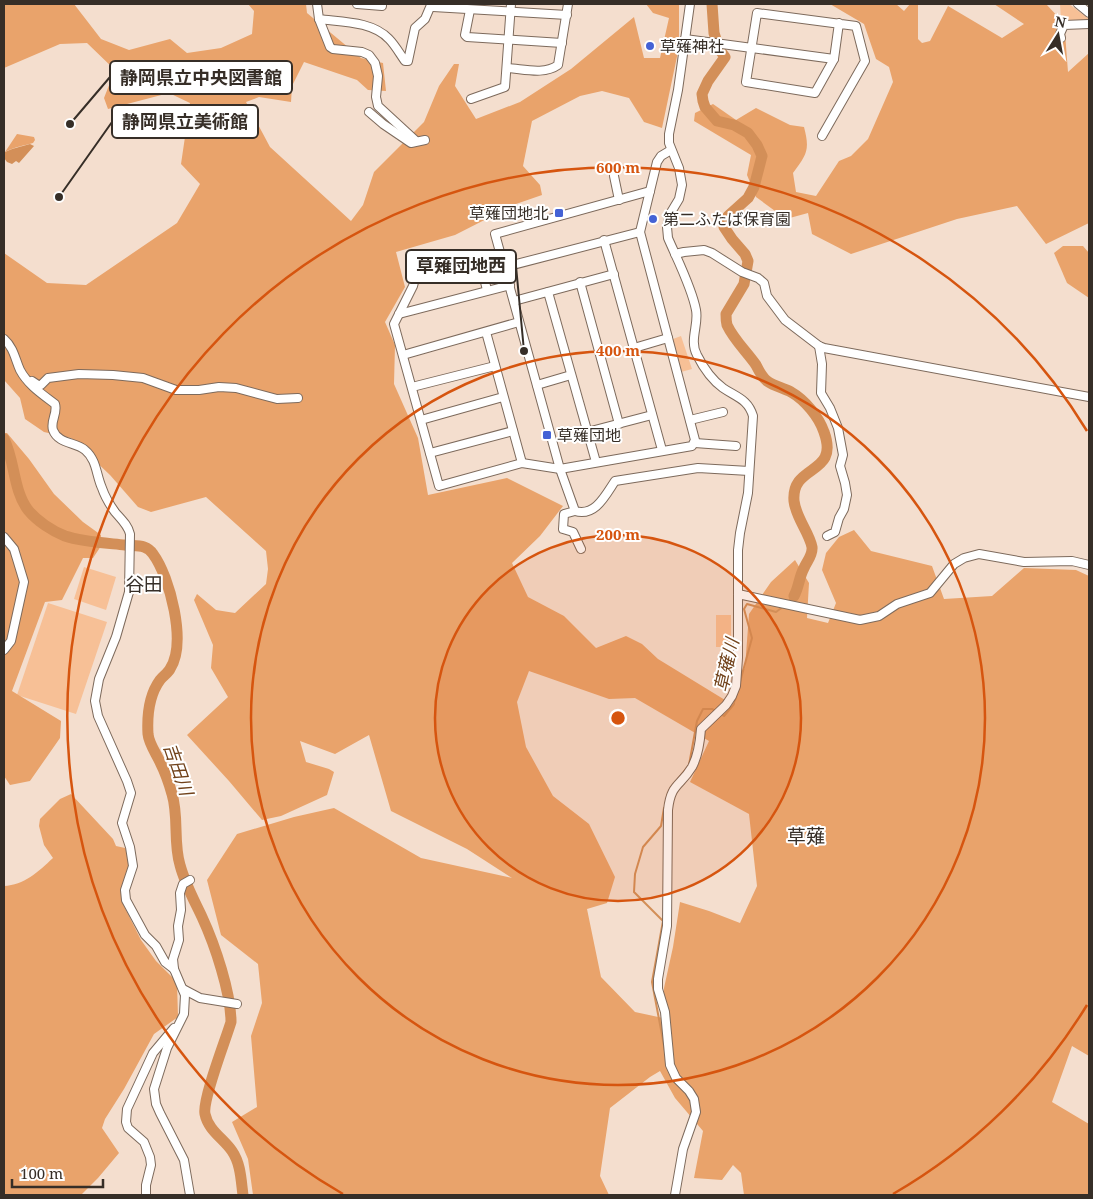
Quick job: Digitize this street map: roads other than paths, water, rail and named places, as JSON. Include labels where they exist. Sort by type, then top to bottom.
[{"type":"street","points":[[317,4],[319,19],[330,47],[333,49],[362,52],[369,55],[375,63],[378,76],[376,97],[378,106],[416,141]]},
{"type":"street","points":[[357,4],[382,6],[382,4]]},
{"type":"street","points":[[319,19],[360,24],[377,30],[389,39],[405,61],[408,61],[415,28],[425,19],[431,4],[433,8],[470,10],[510,7],[566,15]]},
{"type":"street","points":[[507,68],[545,71],[558,65],[568,4]]},
{"type":"street","points":[[675,1195],[683,1149],[696,1112],[694,1099],[676,1078],[670,1065],[666,1042],[666,1022],[658,989],[667,926],[668,804],[671,793],[693,766],[701,730],[726,705],[736,686],[740,533],[748,493],[752,423],[751,409],[745,401],[723,388],[709,375],[697,356],[694,342],[697,311],[668,238],[667,227],[670,214],[680,198],[682,185],[679,168],[671,150],[669,134],[678,90],[690,4]]},
{"type":"street","points":[[1078,4],[1089,13]]},
{"type":"street","points":[[471,99],[505,87],[510,7]]},
{"type":"street","points":[[470,10],[465,35],[467,37],[562,42]]},
{"type":"street","points":[[822,136],[865,61],[856,26],[757,13],[751,48],[746,82],[815,93],[834,59],[839,24]]},
{"type":"street","points":[[1061,38],[1061,28],[1064,25],[1089,24]]},
{"type":"street","points":[[685,39],[834,59]]},
{"type":"street","points":[[369,112],[411,143],[425,140]]},
{"type":"street","points":[[671,150],[661,156],[657,162],[640,232],[695,443]]},
{"type":"street","points":[[614,176],[619,200]]},
{"type":"street","points":[[574,512],[560,469],[495,234],[650,191]]},
{"type":"street","points":[[505,267],[640,232]]},
{"type":"street","points":[[604,240],[662,450]]},
{"type":"street","points":[[675,254],[704,250],[758,278],[764,283],[767,296],[785,320],[819,346],[1089,397]]},
{"type":"street","points":[[488,290],[478,254],[418,271],[413,286],[394,324],[439,486],[522,463],[560,469],[692,446],[695,443],[736,446]]},
{"type":"street","points":[[514,301],[614,274]]},
{"type":"street","points":[[580,282],[619,424]]},
{"type":"street","points":[[399,314],[510,285]]},
{"type":"street","points":[[548,292],[596,462]]},
{"type":"street","points":[[403,355],[520,322]]},
{"type":"street","points":[[486,332],[522,463]]},
{"type":"street","points":[[634,348],[668,338]]},
{"type":"street","points":[[4,339],[15,354],[20,370],[26,379],[55,404],[56,411],[53,431],[58,437],[81,446],[90,453],[109,503],[129,530],[129,592],[116,637],[99,679],[95,701],[98,716],[131,793],[122,823],[130,847],[133,866],[125,890],[126,900],[145,935],[156,946],[160,957],[174,969]]},
{"type":"street","points":[[819,346],[822,364],[821,393],[830,408],[838,428],[843,455],[840,466],[846,483],[847,495],[835,532],[828,536]]},
{"type":"street","points":[[412,387],[495,366]]},
{"type":"street","points":[[26,379],[41,385],[48,378],[79,374],[113,374],[143,378],[176,390],[199,390],[219,387],[236,388],[277,399],[298,398]]},
{"type":"street","points":[[537,385],[571,376]]},
{"type":"street","points":[[421,420],[503,398]]},
{"type":"street","points":[[690,420],[723,412]]},
{"type":"street","points":[[587,432],[652,415]]},
{"type":"street","points":[[430,453],[513,431]]},
{"type":"street","points":[[581,549],[573,532],[563,529],[564,514],[582,513],[593,509],[600,504],[615,481],[698,468],[749,471]]},
{"type":"street","points":[[4,537],[14,549],[24,582],[11,641],[4,650]]},
{"type":"street","points":[[738,594],[860,620],[879,616],[897,604],[930,593],[954,564],[964,558],[979,554],[1024,562],[1072,561],[1089,565]]},
{"type":"street","points":[[190,880],[184,884],[180,893],[179,940],[174,959],[174,969],[183,989],[186,1009],[167,1048],[154,1089],[156,1104],[184,1160],[190,1195]]},
{"type":"street","points":[[183,989],[200,998],[236,1004]]},
{"type":"street","points":[[146,1195],[146,1184],[151,1165],[150,1157],[144,1142],[128,1128],[126,1122],[127,1109],[153,1052],[171,1031],[179,1025]]},
{"type":"waterway","name":"草薙川","points":[[712,4],[714,33],[719,49],[725,57],[708,81],[702,94],[703,101],[705,107],[717,121],[734,125],[748,133],[762,156],[754,187],[748,198],[728,216],[724,227],[745,254],[748,261],[744,284],[726,314],[727,325],[765,379],[796,395],[811,409],[822,426],[827,446],[826,456],[821,463],[806,474],[795,489],[795,507],[812,550],[802,571],[794,596]]},
{"type":"waterway","name":"吉田川","points":[[4,439],[19,494],[28,510],[36,518],[55,531],[72,538],[146,548],[152,553],[159,564],[165,578],[174,610],[177,643],[175,658],[153,692],[148,713],[148,734],[172,794],[178,856],[182,872],[212,941],[228,997],[231,1022],[207,1096],[205,1114],[209,1125],[235,1156],[243,1195]]},
{"type":"waterway","name":"草薙川","points":[[787,603],[794,596]]},
{"type":"waterway","name":"草薙川","points":[[720,713],[724,716],[734,704],[752,638],[744,609],[747,604],[776,612],[784,606]]},
{"type":"waterway","name":"草薙川","points":[[677,780],[689,765],[697,721],[703,709],[716,711]]},
{"type":"waterway","name":"草薙川","points":[[667,796],[671,787]]},
{"type":"waterway","name":"草薙川","points":[[664,808],[661,826],[643,847],[635,874],[634,892],[663,921],[652,982],[665,1051]]},
{"type":"place","name":"草薙神社","points":[[650,46]]},
{"type":"place","name":"静岡県立中央図書館","points":[[70,124]]},
{"type":"place","name":"静岡県立美術館","points":[[59,197]]},
{"type":"place","name":"草薙団地北","points":[[559,213]]},
{"type":"place","name":"第二ふたば保育園","points":[[653,219]]},
{"type":"place","name":"草薙団地西","points":[[524,351]]},
{"type":"place","name":"草薙団地","points":[[547,435]]},
{"type":"district","name":"谷田","points":[[144,584]]},
{"type":"district","name":"草薙","points":[[806,836]]}]
